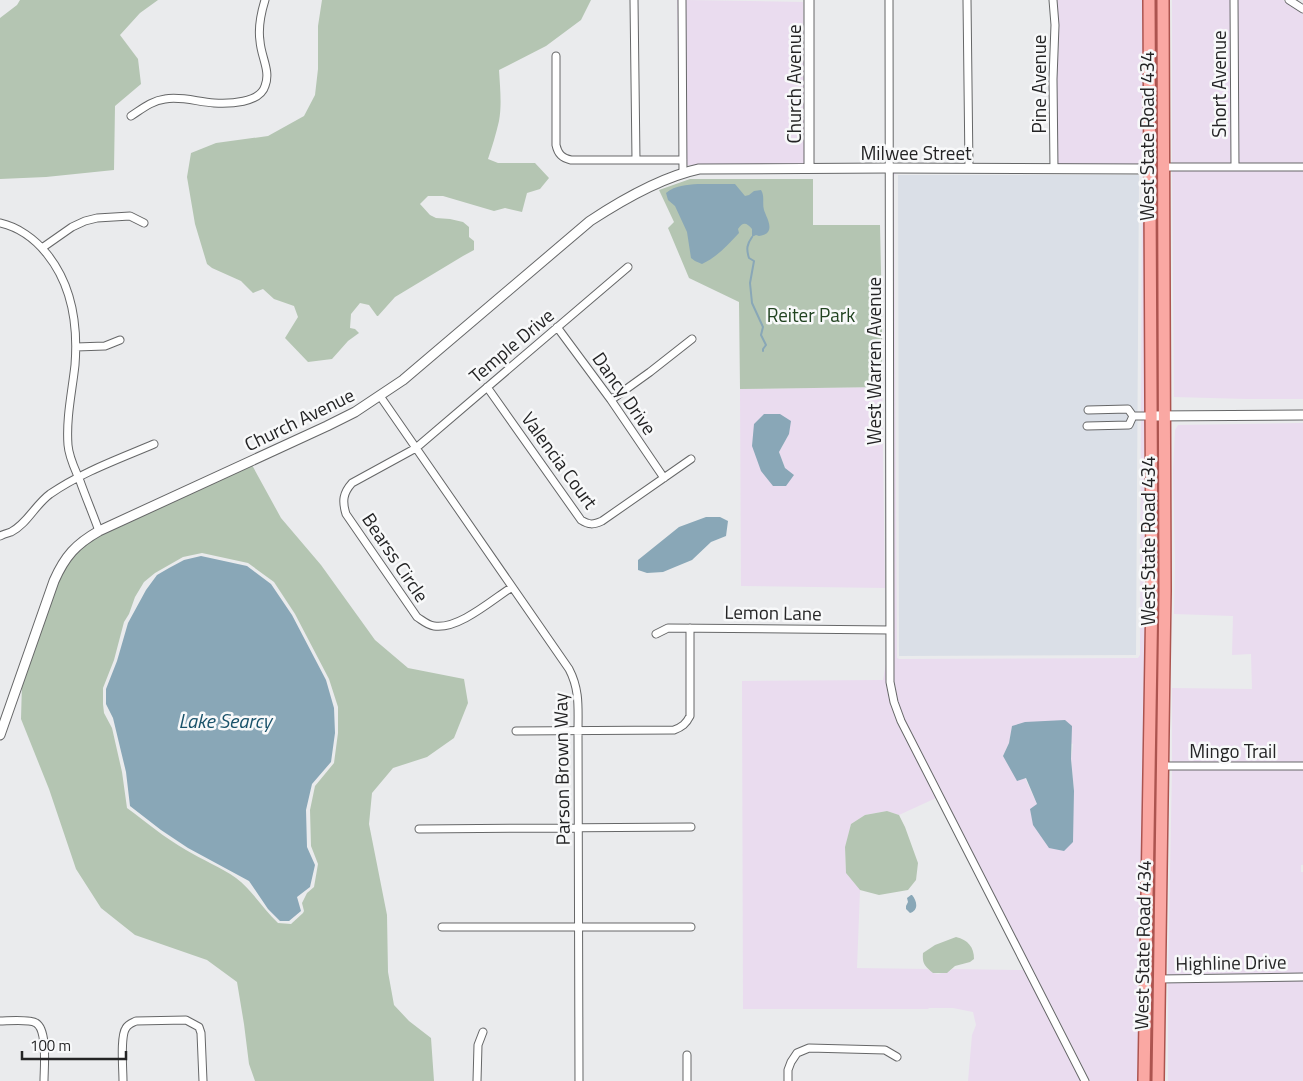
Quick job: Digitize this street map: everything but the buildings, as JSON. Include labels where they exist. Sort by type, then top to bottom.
[{"type":"main road","name":"West State Road 434","points":[[1144,1081],[1152,590],[1149,0]]},
{"type":"main road","name":"West State Road 434","points":[[1158,1081],[1165,591],[1163,0]]},
{"type":"main road","points":[[1150,144],[1163,167]]},
{"type":"main road","points":[[1150,169],[1158,176],[1163,188]]},
{"type":"main road","points":[[1149,748],[1156,761],[1162,766]]},
{"type":"main road","points":[[1149,768],[1156,776],[1162,791]]},
{"type":"street","points":[[131,116],[151,103],[164,99],[174,98],[222,103],[237,102],[258,96],[265,88],[268,76],[260,42],[260,25],[265,0]]},
{"type":"street","points":[[634,0],[636,160]]},
{"type":"street","points":[[682,0],[683,172]]},
{"type":"street","name":"Church Avenue","points":[[809,0],[809,168]]},
{"type":"street","name":"West Warren Avenue","points":[[889,0],[890,682],[894,702],[901,721],[1085,1081]]},
{"type":"street","points":[[967,0],[969,168]]},
{"type":"street","name":"Pine Avenue","points":[[1053,0],[1055,39],[1053,79],[1054,169]]},
{"type":"street","name":"Short Avenue","points":[[1234,0],[1235,167]]},
{"type":"street","points":[[1289,0],[1303,9]]},
{"type":"street","points":[[556,56],[556,145],[560,155],[565,159],[571,160],[683,160]]},
{"type":"street","points":[[1163,167],[1303,167]]},
{"type":"street","name":"Milwee Street","points":[[683,172],[719,168],[1150,169]]},
{"type":"street","name":"Church Avenue","points":[[0,735],[60,566],[78,546],[99,531],[355,412],[403,380],[590,221],[618,203],[683,172]]},
{"type":"street","points":[[42,248],[72,227],[97,218],[130,216],[144,223]]},
{"type":"street","points":[[0,223],[7,224],[25,233],[42,248],[56,265],[66,286],[75,324],[76,347],[68,416],[70,456],[99,531]]},
{"type":"street","name":"Temple Drive","points":[[416,448],[628,266]]},
{"type":"street","name":"Dancy Drive","points":[[558,328],[611,400],[664,478]]},
{"type":"street","points":[[611,400],[692,339]]},
{"type":"street","points":[[76,347],[104,346],[120,340]]},
{"type":"street","name":"Valencia Court","points":[[487,387],[581,520],[588,524],[602,521],[691,459]]},
{"type":"street","name":"Parson Brown Way","points":[[380,396],[574,678],[578,695],[580,1081]]},
{"type":"street","points":[[1088,410],[1128,409],[1133,416]]},
{"type":"street","points":[[1133,416],[1303,414]]},
{"type":"street","points":[[1087,426],[1130,425],[1133,416]]},
{"type":"street","points":[[0,536],[12,531],[23,523],[37,505],[48,495],[78,477],[154,444]]},
{"type":"street","name":"Bearss Circle","points":[[416,448],[352,483],[344,496],[343,505],[346,514],[417,617],[433,626],[453,625],[512,586]]},
{"type":"street","name":"Lemon Lane","points":[[656,634],[668,628],[890,630]]},
{"type":"street","points":[[516,731],[674,730],[682,727],[690,716],[690,628]]},
{"type":"street","name":"Mingo Trail","points":[[1162,766],[1303,766]]},
{"type":"street","points":[[419,829],[691,827]]},
{"type":"street","points":[[442,927],[691,927]]},
{"type":"street","name":"Highline Drive","points":[[1159,979],[1303,977]]},
{"type":"street","points":[[123,1081],[123,1036],[125,1028],[136,1021],[186,1020],[199,1027],[201,1033],[203,1081]]},
{"type":"street","points":[[0,1021],[30,1021],[36,1022],[40,1027],[44,1034],[44,1081]]},
{"type":"street","points":[[477,1081],[478,1045],[483,1032]]},
{"type":"street","points":[[788,1081],[788,1070],[791,1062],[797,1053],[809,1048],[885,1050],[897,1057]]},
{"type":"street","points":[[687,1055],[687,1081]]},
{"type":"shaded area","points":[[677,0],[678,0],[679,155]]},
{"type":"shaded area","points":[[686,0],[803,2],[805,165],[687,165]]},
{"type":"shaded area","points":[[1057,0],[1143,0],[1143,165],[1058,165],[1057,79],[1059,39]]},
{"type":"shaded area","points":[[1172,0],[1230,0],[1231,163],[1172,163]]},
{"type":"shaded area","points":[[1238,0],[1283,0],[1303,14],[1303,163],[1239,163]]},
{"type":"shaded area","points":[[1172,170],[1303,171],[1303,399],[1174,397]]},
{"type":"shaded area","points":[[893,171],[1143,172],[1145,412],[1141,412],[1142,174],[898,172],[894,176],[897,658],[1138,658],[1140,655],[1141,419],[1145,419],[1146,611],[1138,1081],[1090,1081],[905,720],[898,701],[894,681]],"holes":[[[1012,727],[1073,744],[1071,759],[1074,791],[1037,804],[1025,778],[1003,756],[1009,743]]]},
{"type":"shaded area","points":[[898,175],[1139,175],[1136,655],[899,656]]},
{"type":"shaded area","points":[[882,387],[885,588],[741,586],[740,389]],"holes":[[[780,414],[789,434],[779,452],[785,468],[773,486]]]},
{"type":"shaded area","points":[[1303,423],[1303,762],[1172,763],[1172,688],[1252,689],[1251,654],[1232,655],[1233,616],[1174,614],[1173,471],[1175,430],[1178,425]]},
{"type":"shaded area","points":[[886,664],[887,682],[896,720],[936,798],[899,815],[887,811],[865,815],[851,824],[845,848],[846,873],[860,890],[857,968],[928,969],[938,974],[952,969],[1024,970],[1081,1081],[968,1081],[972,1035],[976,1025],[973,1012],[953,1008],[743,1009],[742,681],[883,680]]},
{"type":"shaded area","points":[[1303,769],[1303,865],[1301,865],[1301,872],[1303,872],[1303,973],[1168,975],[1172,770]]},
{"type":"shaded area","points":[[1303,980],[1303,1081],[1168,1081],[1168,982]]},
{"type":"green space","points":[[20,0],[158,0],[140,13],[120,35],[138,59],[141,84],[115,106],[114,170],[46,177],[0,179],[0,18],[17,5]]},
{"type":"green space","points":[[322,0],[591,0],[581,20],[546,46],[499,70],[500,115],[488,159],[498,163],[535,163],[549,178],[540,189],[527,193],[522,212],[505,208],[494,211],[443,196],[428,196],[420,204],[430,215],[436,218],[463,222],[469,227],[469,237],[474,241],[474,250],[395,297],[378,316],[369,305],[360,303],[351,314],[350,328],[355,329],[359,333],[348,341],[332,359],[308,362],[285,338],[298,317],[294,306],[274,299],[263,289],[253,293],[241,281],[207,264],[195,224],[187,177],[191,153],[216,143],[268,136],[304,116],[315,95],[318,69],[318,26]]},
{"type":"green space","name":"Reiter Park","points":[[690,179],[813,179],[813,225],[880,225],[882,387],[740,389],[739,302],[689,278],[668,228],[674,222],[659,190]]},
{"type":"green space","points":[[252,465],[281,518],[321,565],[375,640],[408,668],[464,679],[468,703],[454,738],[427,757],[393,768],[372,793],[369,824],[387,915],[388,972],[394,1005],[409,1021],[431,1038],[434,1081],[255,1081],[249,1064],[237,982],[207,960],[135,935],[101,908],[76,869],[49,789],[21,719],[22,683],[58,582],[71,557],[101,534]],"holes":[[[202,553],[248,563],[274,582],[295,614],[329,679],[338,707],[338,733],[334,763],[315,786],[310,810],[311,846],[318,864],[314,887],[307,893],[302,903],[303,913],[291,924],[278,923],[236,878],[192,854],[127,808],[122,772],[112,728],[104,713],[103,688],[114,660],[124,622],[144,582],[155,573],[183,557]]]},
{"type":"green space","points":[[887,811],[899,815],[918,863],[916,880],[908,890],[879,895],[860,890],[846,873],[845,847],[851,824],[865,815]]},
{"type":"green space","points":[[956,937],[970,945],[974,959],[955,966],[947,973],[933,973],[923,960],[923,953],[935,945]]},
{"type":"water","points":[[698,184],[735,184],[745,196],[754,191],[761,190],[764,210],[769,225],[768,232],[752,237],[752,229],[747,224],[743,224],[738,229],[739,233],[717,254],[702,264],[695,261],[691,258],[687,232],[675,206],[668,200],[666,193],[677,187]]},
{"type":"water","points":[[764,414],[780,414],[791,421],[789,434],[779,452],[785,468],[794,475],[786,486],[773,486],[761,471],[752,446],[754,424]]},
{"type":"water","points":[[706,517],[720,517],[728,521],[726,536],[711,542],[692,560],[663,572],[647,573],[638,570],[638,560],[679,527]]},
{"type":"water","name":"Lake Searcy","points":[[201,556],[247,566],[271,584],[292,615],[326,680],[334,708],[335,733],[331,762],[312,784],[306,810],[307,847],[315,865],[310,887],[297,897],[301,911],[289,921],[280,921],[268,909],[249,881],[188,848],[130,806],[126,772],[113,718],[106,704],[106,689],[117,661],[128,623],[146,590],[157,575],[184,560]]},
{"type":"water","points":[[1065,720],[1072,726],[1071,759],[1074,791],[1073,842],[1064,851],[1049,848],[1033,825],[1030,809],[1037,804],[1026,778],[1017,781],[1003,756],[1009,743],[1012,726],[1025,722]]},
{"type":"water","points":[[911,895],[915,900],[916,908],[910,913],[906,906],[907,898]]},
{"type":"waterway","points":[[752,237],[747,249],[749,258],[754,261],[750,283],[752,303],[763,327],[761,335],[766,345],[763,351]]}]
